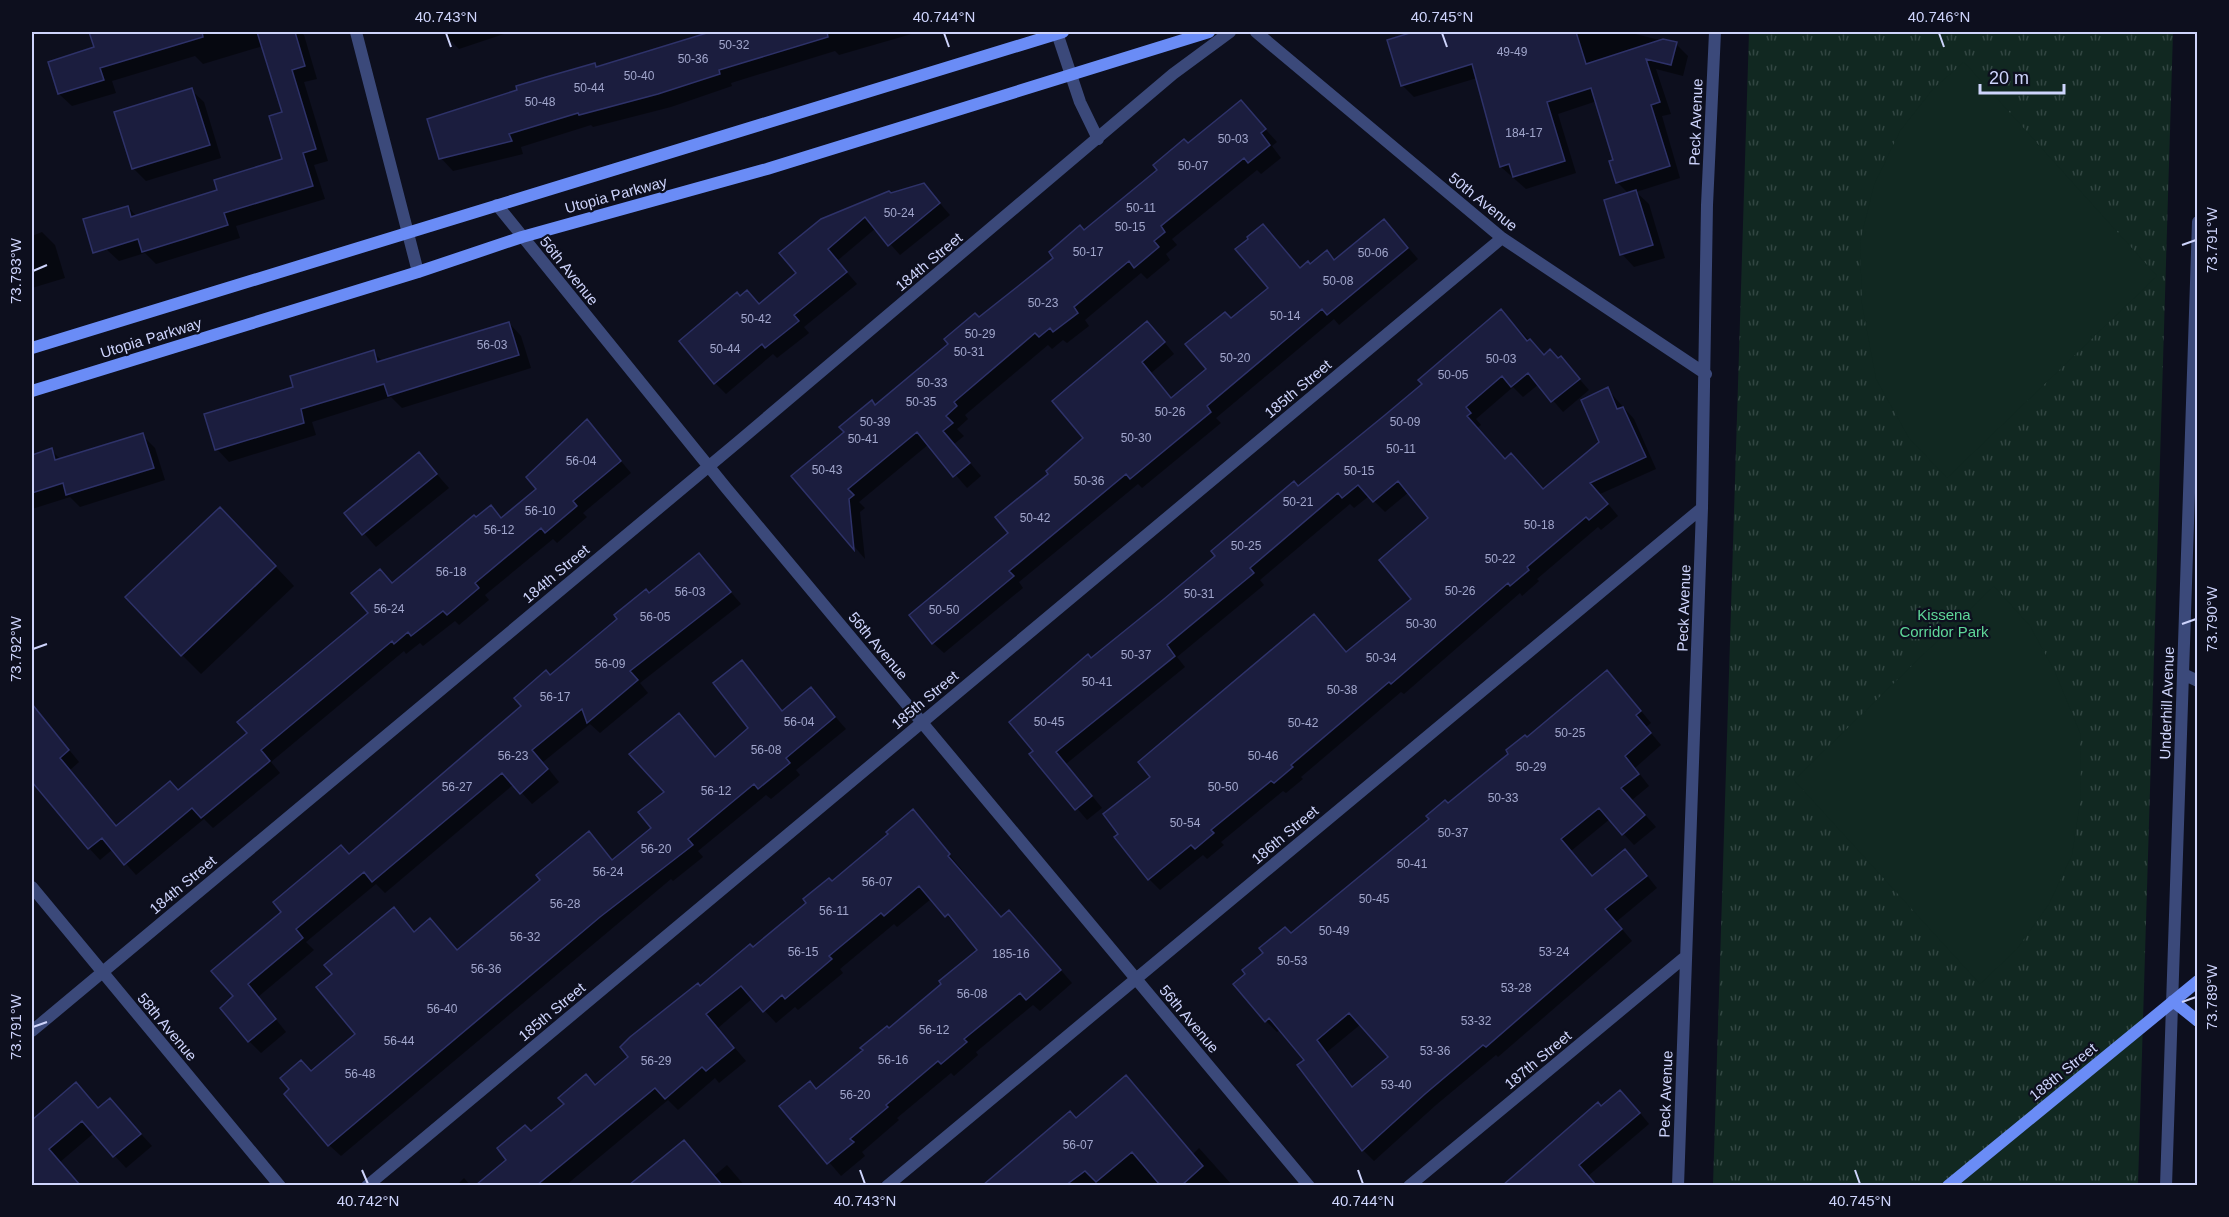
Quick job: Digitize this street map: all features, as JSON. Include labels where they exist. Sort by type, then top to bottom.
[{"type":"main road","name":"Utopia Parkway","points":[[32,348],[1060,32]]},
{"type":"main road","name":"Utopia Parkway","points":[[32,391],[418,272],[522,237],[768,169],[1209,32]]},
{"type":"main road","name":"188th Street","points":[[1948,1185],[2198,981]]},
{"type":"main road","points":[[2173,1001],[2198,1020]]},
{"type":"street","points":[[356,32],[418,272]]},
{"type":"street","points":[[1060,32],[1080,102],[1098,139]]},
{"type":"street","name":"184th Street","points":[[32,1031],[709,467],[1173,74],[1230,32]]},
{"type":"street","name":"50th Avenue","points":[[1256,32],[1502,238],[1706,374]]},
{"type":"street","name":"Peck Avenue","points":[[1678,1185],[1706,374],[1707,205],[1715,32]]},
{"type":"street","name":"56th Avenue","points":[[497,205],[709,467],[1309,1185]]},
{"type":"street","name":"Underhill Avenue","points":[[2166,1185],[2198,222]]},
{"type":"street","name":"185th Street","points":[[367,1185],[1502,238]]},
{"type":"street","name":"186th Street","points":[[887,1185],[1702,508]]},
{"type":"street","points":[[2187,534],[2198,525]]},
{"type":"street","points":[[2183,674],[2198,681]]},
{"type":"street","name":"58th Avenue","points":[[32,887],[280,1185]]},
{"type":"street","name":"187th Street","points":[[1409,1185],[1685,957]]},
{"type":"green space","name":"Kissena Corridor Park","points":[[1749,32],[2173,32],[2138,1185],[1713,1186]]},
{"type":"green space","points":[[1964,62],[2157,276],[1947,478],[1909,438],[1876,379],[1862,304],[1860,242],[1874,185],[1900,131],[1933,89]]},
{"type":"green space","points":[[1994,586],[2030,626],[2055,672],[2080,733],[2081,796],[2072,855],[2049,904],[2017,949],[1980,984],[1794,780]]},
{"type":"building","points":[[89,32],[202,32],[203,37],[100,68],[104,80],[58,94],[48,62],[94,47]]},
{"type":"building","points":[[257,32],[295,32],[305,66],[292,70],[316,149],[303,153],[313,186],[224,213],[228,225],[142,252],[138,239],[93,253],[83,219],[128,206],[131,217],[217,190],[214,180],[282,159],[269,116],[282,112]]},
{"type":"building","points":[[710,32],[827,32],[828,37],[719,70],[720,74],[658,94],[579,115],[578,113],[509,134],[512,141],[439,159],[427,119],[517,90],[516,86],[595,63],[596,67]]},
{"type":"building","points":[[1413,32],[1576,32],[1586,64],[1663,39],[1677,42],[1671,65],[1646,59],[1660,102],[1651,105],[1670,166],[1616,183],[1609,161],[1613,160],[1591,88],[1547,102],[1565,161],[1513,177],[1509,164],[1500,167],[1472,64],[1401,86],[1387,40]]},
{"type":"building","points":[[192,88],[210,145],[132,169],[114,112]]},
{"type":"building","points":[[1241,100],[1266,129],[1261,133],[1270,145],[1248,163],[1244,158],[1161,226],[1165,232],[1154,241],[1159,247],[1134,268],[1129,261],[1074,307],[1078,313],[1053,332],[1050,328],[1039,337],[1035,333],[954,402],[957,406],[946,416],[953,423],[943,431],[970,463],[953,477],[917,432],[848,489],[854,495],[849,499],[854,550],[791,476],[844,432],[839,427],[872,400],[875,405],[948,344],[944,339],[975,313],[979,317],[1053,258],[1049,252],[1080,225],[1084,230],[1157,170],[1153,165],[1184,139],[1188,143]]},
{"type":"building","points":[[924,183],[940,203],[888,246],[865,217],[828,249],[847,272],[794,315],[799,321],[765,348],[762,344],[714,384],[679,341],[737,292],[740,296],[747,290],[759,304],[796,273],[779,253],[821,219],[889,191],[891,193]]},
{"type":"building","points":[[1636,190],[1653,245],[1620,255],[1604,200]]},
{"type":"building","points":[[1384,219],[1408,248],[1327,315],[1322,309],[1207,406],[1211,412],[1130,479],[1126,474],[1009,571],[1014,576],[932,644],[909,615],[1008,533],[995,517],[1048,474],[1046,471],[1083,438],[1052,401],[1147,321],[1165,342],[1142,362],[1171,398],[1206,369],[1185,344],[1225,312],[1231,318],[1268,288],[1235,249],[1248,239],[1247,237],[1263,224],[1300,268],[1308,261],[1310,264],[1327,250],[1334,260]]},
{"type":"building","points":[[1501,309],[1527,341],[1530,339],[1544,355],[1550,349],[1558,358],[1561,356],[1580,379],[1551,402],[1528,373],[1511,387],[1502,376],[1466,407],[1471,413],[1467,416],[1505,459],[1511,453],[1543,489],[1599,442],[1581,400],[1608,387],[1617,409],[1623,407],[1646,457],[1590,483],[1608,504],[1589,520],[1586,517],[1527,567],[1529,570],[1510,586],[1508,583],[1391,684],[1389,682],[1291,765],[1293,767],[1274,783],[1271,781],[1211,830],[1214,833],[1195,849],[1191,845],[1148,880],[1114,837],[1118,834],[1103,814],[1150,777],[1138,762],[1314,614],[1346,652],[1411,599],[1379,560],[1428,518],[1398,481],[1373,502],[1358,485],[1342,498],[1338,493],[1250,568],[1254,573],[1167,645],[1175,656],[1056,752],[1092,796],[1075,810],[1029,754],[1033,751],[1009,722],[1088,654],[1091,658],[1215,556],[1211,551],[1294,481],[1298,486],[1422,384],[1418,380]]},
{"type":"building","points":[[509,322],[519,355],[388,396],[384,384],[301,409],[304,423],[215,450],[204,414],[293,387],[290,376],[374,350],[377,362]]},
{"type":"building","points":[[587,419],[621,461],[573,501],[577,506],[545,533],[541,528],[475,583],[479,588],[447,615],[443,611],[411,636],[408,632],[394,644],[392,641],[261,750],[270,761],[201,818],[192,808],[124,865],[102,838],[88,849],[32,782],[32,704],[69,750],[60,758],[116,826],[170,781],[178,790],[247,733],[237,722],[368,613],[351,593],[380,569],[392,583],[474,515],[476,517],[491,505],[501,518],[536,489],[526,477]]},
{"type":"building","points":[[143,433],[154,468],[66,495],[63,483],[32,493],[32,455],[52,448],[55,460]]},
{"type":"building","points":[[419,452],[437,474],[362,535],[344,513]]},
{"type":"building","points":[[220,507],[276,566],[181,656],[125,597]]},
{"type":"building","points":[[699,553],[731,592],[630,671],[638,680],[587,723],[582,709],[532,750],[548,769],[520,794],[502,773],[372,882],[364,872],[296,929],[303,938],[248,984],[276,1019],[248,1042],[220,1008],[233,996],[211,971],[281,912],[273,902],[341,845],[349,854],[521,706],[514,698],[546,670],[550,675],[617,619],[614,615],[646,589],[649,593]]},
{"type":"building","points":[[742,660],[782,711],[811,687],[835,717],[786,758],[790,763],[758,789],[754,784],[719,813],[688,839],[693,845],[600,917],[328,1146],[284,1094],[289,1089],[280,1078],[301,1060],[311,1071],[355,1034],[316,987],[332,974],[324,965],[394,907],[414,932],[430,918],[457,950],[540,880],[536,875],[589,831],[612,860],[651,828],[638,812],[664,792],[629,754],[679,713],[715,757],[748,728],[713,683]]},
{"type":"building","points":[[1607,670],[1641,711],[1636,715],[1651,733],[1625,756],[1639,774],[1621,788],[1645,815],[1622,835],[1599,808],[1561,839],[1592,876],[1625,849],[1647,876],[1605,909],[1622,929],[1486,1047],[1483,1045],[1425,1094],[1362,1151],[1297,1065],[1304,1060],[1269,1018],[1265,1022],[1233,984],[1245,974],[1242,970],[1263,953],[1259,948],[1285,927],[1291,933],[1429,819],[1426,816],[1445,800],[1448,803],[1508,754],[1506,750],[1525,735],[1527,737]],"holes":[[[1349,1013],[1388,1057],[1352,1087],[1317,1040]]]},
{"type":"building","points":[[913,809],[950,854],[948,856],[1001,917],[1009,910],[1061,970],[1026,1000],[1020,993],[964,1039],[967,1042],[941,1064],[938,1061],[886,1105],[888,1107],[850,1139],[854,1142],[827,1164],[779,1106],[810,1081],[816,1089],[863,1050],[860,1048],[887,1026],[889,1028],[941,984],[939,981],[977,950],[948,914],[945,917],[919,886],[884,916],[881,913],[829,956],[832,959],[785,999],[782,995],[763,1012],[741,986],[706,1014],[734,1048],[706,1071],[702,1067],[665,1099],[655,1088],[537,1185],[476,1185],[506,1160],[497,1148],[525,1125],[531,1131],[564,1104],[558,1098],[586,1074],[595,1085],[628,1057],[620,1047],[630,1037],[698,983],[700,986],[750,944],[753,947],[806,903],[803,899],[829,878],[832,881],[888,834],[886,832]]},
{"type":"building","points":[[1126,1075],[1203,1166],[1182,1185],[1160,1185],[1132,1152],[1096,1182],[1085,1171],[1066,1185],[983,1185],[1070,1111],[1076,1118]]},
{"type":"building","points":[[76,1082],[98,1108],[110,1098],[141,1134],[113,1157],[82,1121],[49,1149],[80,1185],[32,1185],[32,1120]]},
{"type":"building","points":[[1620,1090],[1640,1113],[1579,1165],[1596,1185],[1503,1185],[1598,1102],[1601,1106]]},
{"type":"building","points":[[684,1140],[722,1185],[629,1185]]}]
